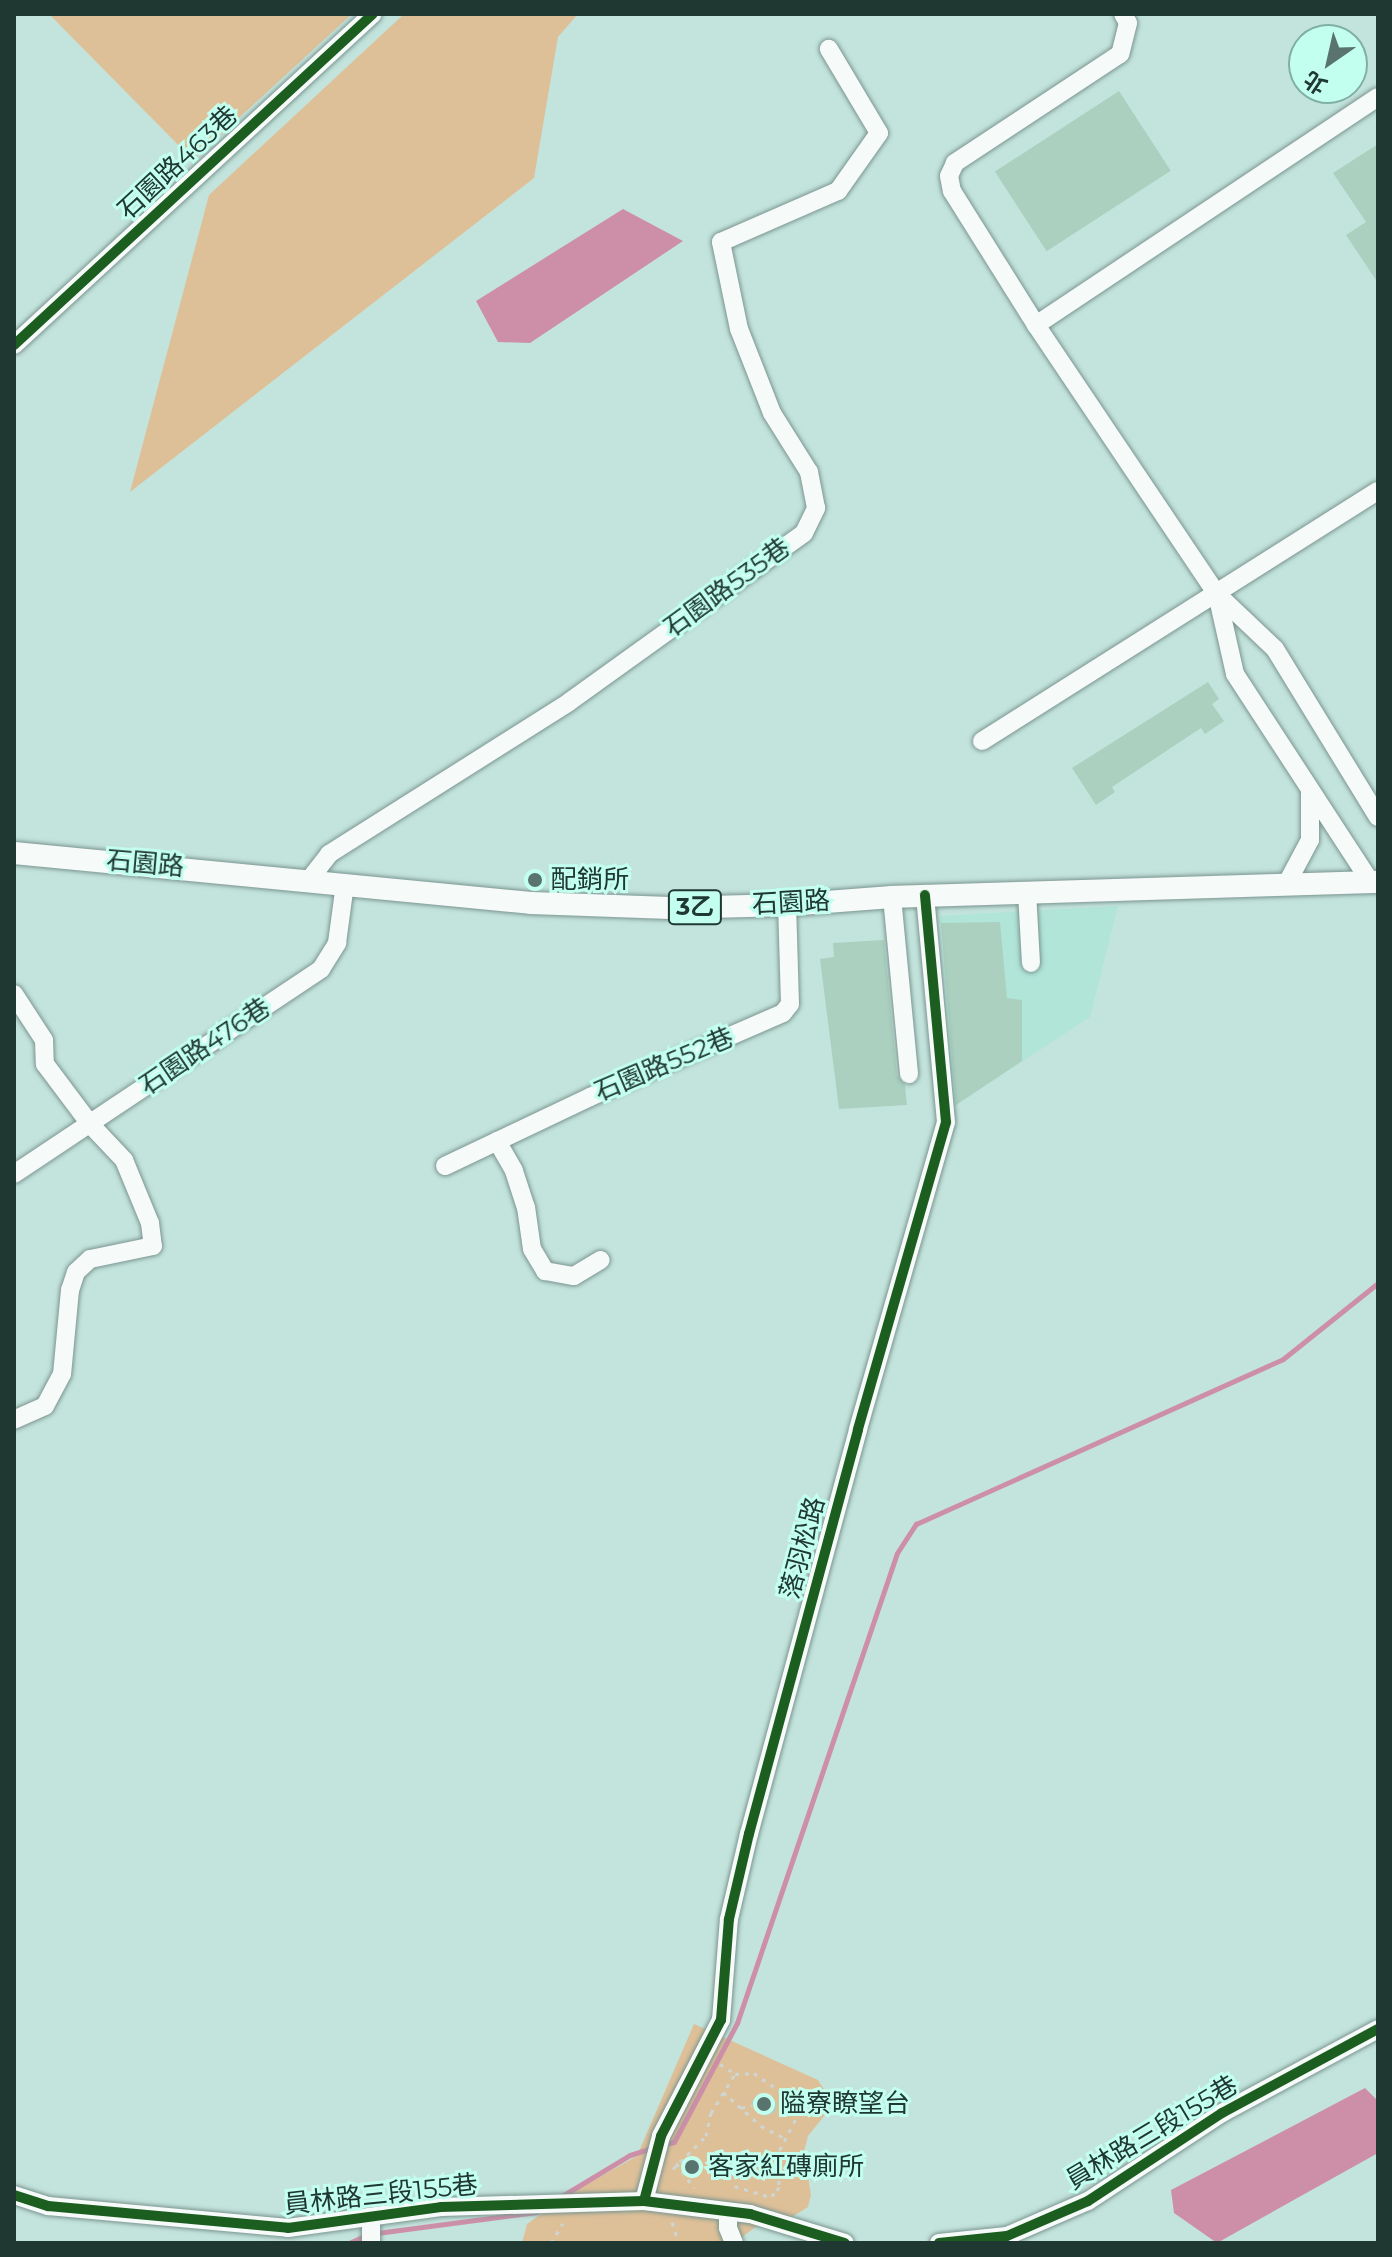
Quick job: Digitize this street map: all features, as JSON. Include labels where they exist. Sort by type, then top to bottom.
[{"type":"main road","name":"石園路","points":[[14,853],[531,903],[670,908],[787,905],[925,895],[1374,882]]},
{"type":"street","name":"石園路463巷","points":[[14,345],[373,14]]},
{"type":"street","points":[[1123,14],[1128,23],[1120,54],[955,163],[949,176],[961,208],[1036,325],[1217,594],[1275,649],[1378,817]]},
{"type":"street","name":"石園路535巷","points":[[309,880],[329,854],[569,702],[804,533],[816,508],[809,472],[772,413],[739,329],[721,242],[838,191],[879,133],[829,49]]},
{"type":"street","points":[[1036,325],[1378,97]]},
{"type":"street","points":[[982,741],[1378,491]]},
{"type":"street","points":[[1217,594],[1235,674],[1374,882]]},
{"type":"street","points":[[1287,883],[1310,840],[1309,788]]},
{"type":"street","name":"石園路476巷","points":[[14,1174],[321,969],[337,943],[345,884]]},
{"type":"street","points":[[1027,892],[1031,963]]},
{"type":"street","name":"落羽松路","points":[[644,2201],[661,2136],[721,2020],[729,1919],[749,1834],[858,1429],[946,1122],[925,895]]},
{"type":"street","points":[[892,897],[909,1074]]},
{"type":"street","name":"石園路552巷","points":[[445,1166],[783,1013],[790,1004],[787,905]]},
{"type":"street","points":[[14,994],[44,1040],[45,1064],[90,1124],[124,1160],[150,1223],[153,1246],[90,1259],[76,1272],[70,1290],[62,1374],[45,1406],[14,1420]]},
{"type":"street","points":[[497,1141],[514,1171],[526,1207],[532,1249],[545,1271],[574,1276],[601,1260]]},
{"type":"street","name":"員林路三段155巷","points":[[939,2243],[1007,2236],[1088,2201],[1222,2113],[1378,2029]]},
{"type":"street","name":"員林路三段155巷","points":[[14,2195],[48,2206],[288,2228],[371,2232],[441,2207],[644,2201],[750,2214],[845,2243]]},
{"type":"street","points":[[728,2212],[728,2228],[734,2243]]},
{"type":"path","points":[[724,2066],[735,2074],[754,2073],[795,2102],[800,2111],[779,2151],[779,2187],[775,2194],[767,2196],[731,2185]]},
{"type":"path","points":[[666,2203],[668,2176],[676,2163],[706,2136],[711,2113],[735,2074]]},
{"type":"path","points":[[723,2092],[761,2126],[785,2138]]},
{"type":"path","points":[[741,2108],[752,2105]]},
{"type":"path","points":[[676,2163],[694,2188]]},
{"type":"path","points":[[551,2243],[567,2218],[565,2203]]},
{"type":"shaded area","points":[[49,14],[352,14],[193,160]]},
{"type":"shaded area","points":[[404,14],[578,14],[558,37],[534,178],[130,492],[209,195]]},
{"type":"shaded area","points":[[623,209],[683,241],[530,343],[498,342],[476,301]]},
{"type":"shaded area","points":[[1118,906],[1090,1017],[954,1106],[940,916]]},
{"type":"shaded area","points":[[694,2024],[818,2080],[827,2094],[828,2111],[808,2136],[804,2152],[811,2195],[808,2207],[792,2217],[757,2226],[734,2243],[522,2243],[527,2224],[564,2197],[637,2156]]},
{"type":"shaded area","points":[[1365,2088],[1378,2101],[1378,2153],[1217,2243],[1174,2213],[1171,2190]]},
{"type":"building","points":[[1119,91],[1171,171],[1047,251],[995,172]]},
{"type":"building","points":[[1378,144],[1378,283],[1346,235],[1366,222],[1333,173]]},
{"type":"building","points":[[1208,682],[1219,699],[1212,704],[1224,721],[1205,734],[1201,728],[1112,787],[1115,792],[1096,805],[1072,768]]},
{"type":"building","points":[[1000,922],[1007,998],[1022,1000],[1022,1061],[956,1105],[941,923]]},
{"type":"building","points":[[884,940],[897,1075],[905,1085],[907,1105],[839,1109],[820,959],[834,957],[833,943]]},
{"type":"building","name":"隘寮瞭望台","points":[[765,2094],[777,2103],[775,2112],[765,2116],[751,2103],[758,2095]]},
{"type":"waterway","points":[[665,2144],[674,2142],[737,2023],[897,1553],[916,1524],[1283,1359],[1378,1283]]},
{"type":"waterway","points":[[562,2196],[630,2155],[652,2148]]},
{"type":"waterway","points":[[377,2233],[537,2212]]},
{"type":"waterway","points":[[349,2243],[367,2235]]},
{"type":"cycle path","points":[[14,345],[373,14]]},
{"type":"cycle path","points":[[644,2201],[661,2136],[721,2020],[729,1919],[749,1834],[858,1429],[946,1122],[925,895]]},
{"type":"cycle path","points":[[939,2243],[1007,2236],[1088,2201],[1222,2113],[1378,2029]]},
{"type":"cycle path","points":[[14,2195],[48,2206],[288,2228],[441,2207],[644,2201],[750,2214],[845,2243]]},
{"type":"place","name":"配銷所","points":[[535,880]]},
{"type":"place","name":"隘寮瞭望台","points":[[764,2104]]},
{"type":"place","name":"客家紅磚廁所","points":[[692,2167]]}]
